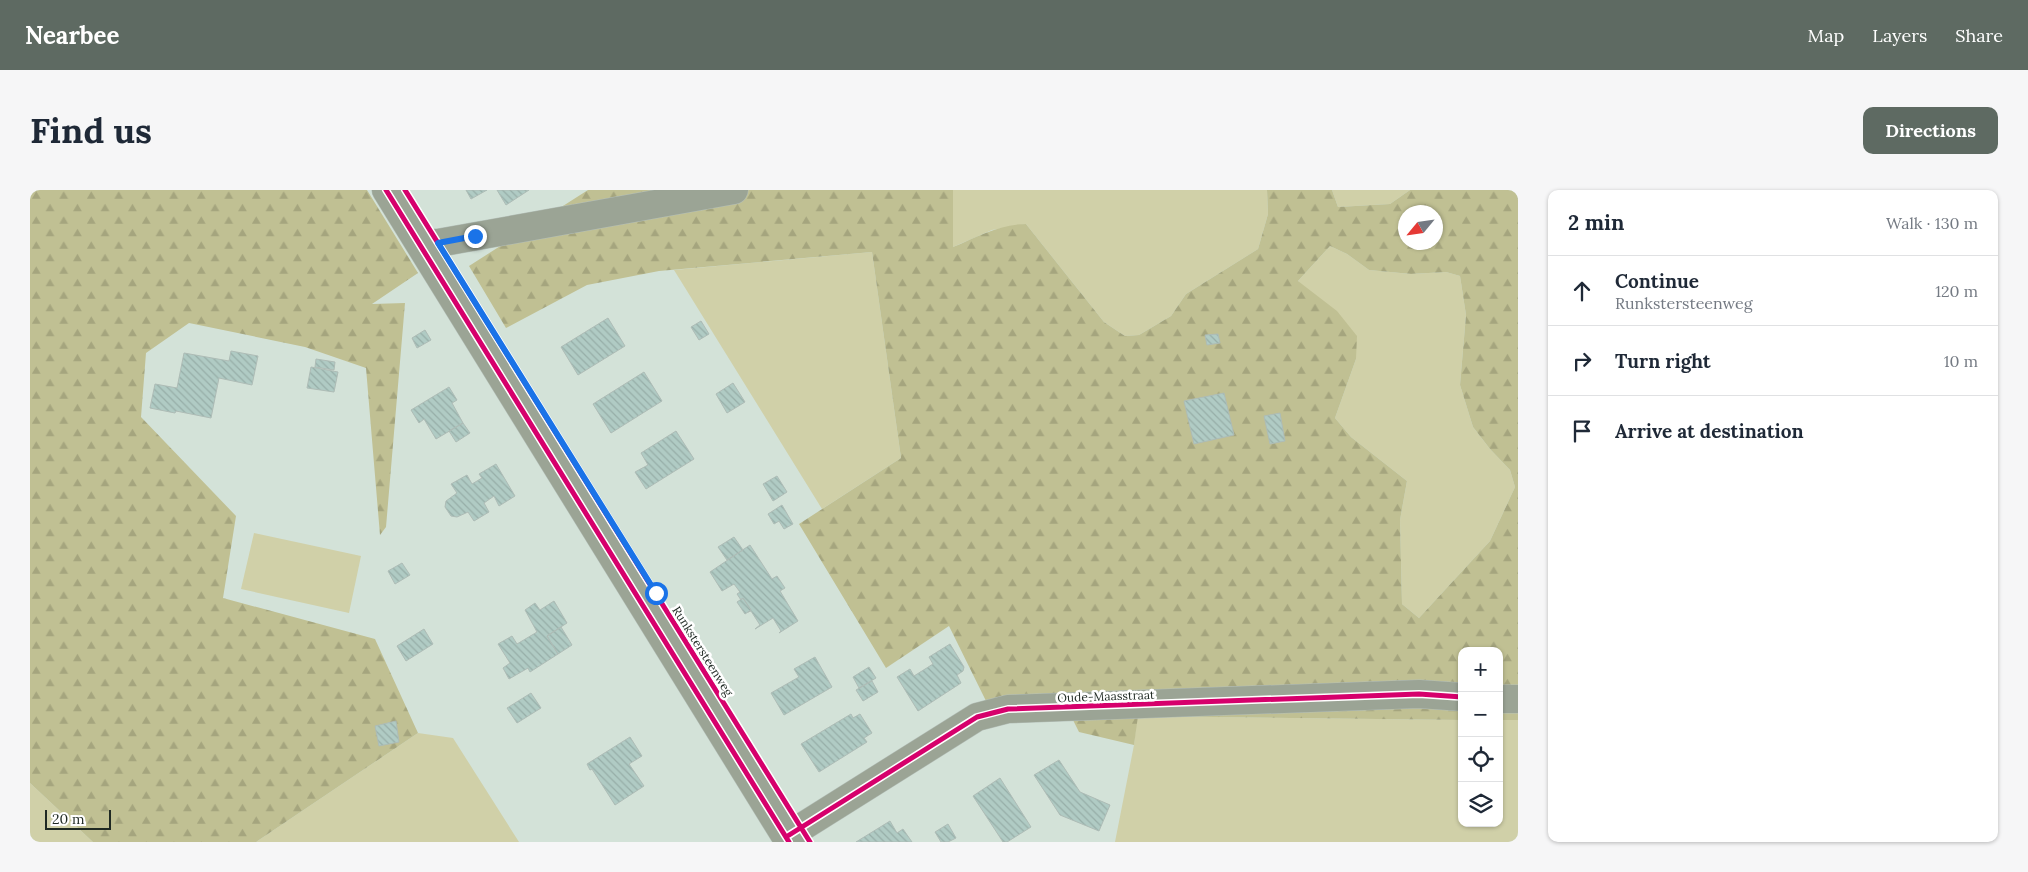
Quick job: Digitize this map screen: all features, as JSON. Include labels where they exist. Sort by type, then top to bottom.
[{"type":"street","points":[[386,190],[787,840]]},
{"type":"street","points":[[419,243],[438,243],[734,190]]},
{"type":"street","name":"Oude-Maasstraat","points":[[787,840],[977,717],[1008,709],[1419,694],[1458,697]]},
{"type":"street","points":[[1503,699],[1518,699]]},
{"type":"green space","points":[[30,190],[367,190],[418,273],[372,304],[405,303],[386,527],[380,535],[366,368],[305,347],[189,323],[146,353],[141,417],[236,516],[223,598],[375,639],[418,733],[256,842],[93,842],[30,783]]},
{"type":"green space","points":[[588,190],[953,190],[953,247],[1007,226],[1026,224],[1104,322],[1125,336],[1139,335],[1171,316],[1186,294],[1258,249],[1268,214],[1267,190],[1332,190],[1338,207],[1390,204],[1410,190],[1518,190],[1518,720],[1503,720],[1503,647],[1458,647],[1458,720],[1138,716],[1134,745],[1079,732],[1062,698],[986,701],[949,626],[886,668],[799,524],[901,458],[872,252],[659,271],[587,285],[506,328],[469,266]],"holes":[[[1330,246],[1347,254],[1369,270],[1411,274],[1446,272],[1460,276],[1466,315],[1460,385],[1473,427],[1510,470],[1515,487],[1490,541],[1419,618],[1402,604],[1400,520],[1407,481],[1351,437],[1335,418],[1356,359],[1357,336],[1337,311],[1298,281]]]},
{"type":"green space","points":[[953,190],[1267,190],[1268,214],[1258,249],[1186,294],[1171,316],[1139,335],[1125,336],[1104,322],[1026,224],[992,230],[953,247]]},
{"type":"green space","points":[[1332,190],[1410,190],[1390,204],[1338,207]]},
{"type":"green space","points":[[1330,246],[1347,254],[1369,270],[1411,274],[1446,272],[1460,276],[1466,315],[1460,385],[1473,427],[1510,470],[1515,487],[1490,541],[1419,618],[1402,604],[1400,520],[1407,481],[1351,437],[1335,418],[1356,359],[1298,281]]},
{"type":"green space","points":[[872,252],[901,458],[822,509],[674,270]]},
{"type":"green space","points":[[254,533],[361,556],[349,613],[241,589]]},
{"type":"green space","points":[[1137,716],[1458,720],[1458,827],[1503,827],[1503,720],[1518,720],[1518,842],[1115,842],[1134,745]]},
{"type":"green space","points":[[418,733],[453,738],[519,842],[256,842]]},
{"type":"green space","points":[[30,783],[93,842],[30,842]]},
{"type":"building","points":[[466,190],[487,190],[471,199]]},
{"type":"building","points":[[497,190],[529,190],[506,205]]},
{"type":"building","points":[[608,318],[625,346],[578,375],[561,347]]},
{"type":"building","points":[[701,321],[709,334],[699,340],[691,327]]},
{"type":"building","points":[[425,330],[431,340],[417,348],[412,338]]},
{"type":"building","points":[[1218,334],[1220,343],[1207,345],[1205,335]]},
{"type":"building","points":[[231,351],[258,356],[252,385],[219,378],[211,418],[150,408],[155,384],[177,388],[184,353],[229,361]]},
{"type":"building","points":[[316,359],[335,362],[334,370],[315,367]]},
{"type":"building","points":[[311,367],[338,372],[334,392],[307,388]]},
{"type":"building","points":[[644,372],[662,401],[611,433],[593,404]]},
{"type":"building","points":[[733,383],[745,402],[727,413],[716,394]]},
{"type":"building","points":[[449,387],[457,400],[452,403],[463,423],[436,439],[424,419],[419,423],[411,410]]},
{"type":"building","points":[[1224,393],[1234,435],[1194,444],[1184,401]]},
{"type":"building","points":[[1280,413],[1285,441],[1270,444],[1264,416]]},
{"type":"building","points":[[463,423],[470,433],[456,442],[449,431]]},
{"type":"building","points":[[676,431],[694,459],[646,489],[635,472],[648,465],[641,453]]},
{"type":"building","points":[[496,464],[515,496],[499,506],[494,496],[484,503],[489,512],[474,521],[468,512],[457,517],[451,516],[445,507],[446,501],[457,493],[451,484],[467,475],[472,484],[482,478],[479,474]]},
{"type":"building","points":[[777,476],[787,492],[773,501],[763,484]]},
{"type":"building","points":[[782,505],[793,524],[784,529],[779,521],[774,524],[768,514]]},
{"type":"building","points":[[734,537],[743,550],[727,560],[718,547]]},
{"type":"building","points":[[750,545],[772,579],[777,576],[785,588],[780,591],[798,621],[779,633],[781,631],[773,618],[755,629],[760,625],[751,611],[748,612],[751,610],[743,598],[741,600],[737,594],[740,592],[734,584],[722,591],[710,572]]},
{"type":"building","points":[[402,563],[410,575],[395,584],[388,571]]},
{"type":"building","points":[[743,598],[751,610],[745,614],[737,602]]},
{"type":"building","points":[[554,601],[567,623],[547,636],[558,654],[530,672],[528,668],[509,679],[503,668],[510,663],[498,644],[512,636],[517,644],[537,632],[525,610],[535,603],[540,610]]},
{"type":"building","points":[[561,627],[572,645],[558,654],[547,636]]},
{"type":"building","points":[[424,629],[433,644],[406,661],[397,646]]},
{"type":"building","points":[[950,644],[964,667],[963,671],[957,675],[961,683],[918,711],[897,677],[910,669],[914,676],[933,664],[929,657]]},
{"type":"building","points":[[815,657],[832,687],[784,715],[771,693],[799,677],[794,669]]},
{"type":"building","points":[[869,667],[876,678],[859,688],[853,677]]},
{"type":"building","points":[[872,681],[878,692],[863,701],[856,690]]},
{"type":"building","points":[[531,693],[541,708],[517,723],[507,708]]},
{"type":"building","points":[[851,714],[853,718],[860,714],[872,733],[864,738],[867,742],[819,772],[801,744]]},
{"type":"building","points":[[396,721],[399,742],[379,746],[375,726]]},
{"type":"building","points":[[630,737],[642,756],[629,764],[644,786],[615,805],[587,764]]},
{"type":"building","points":[[1059,760],[1080,792],[1110,805],[1099,831],[1060,815],[1034,775]]},
{"type":"building","points":[[1000,778],[1031,827],[1007,842],[1003,842],[973,796]]},
{"type":"building","points":[[890,821],[897,833],[903,829],[912,842],[856,842]]},
{"type":"building","points":[[948,824],[956,838],[948,842],[941,842],[935,832]]},
{"type":"cycle path","points":[[386,190],[789,842]]},
{"type":"cycle path","name":"Runkstersteenweg","points":[[405,190],[810,842]]},
{"type":"cycle path","points":[[786,837],[977,717],[1008,709],[1419,694],[1458,697]]},
{"type":"route","points":[[475,236],[438,243],[656,593]]}]
